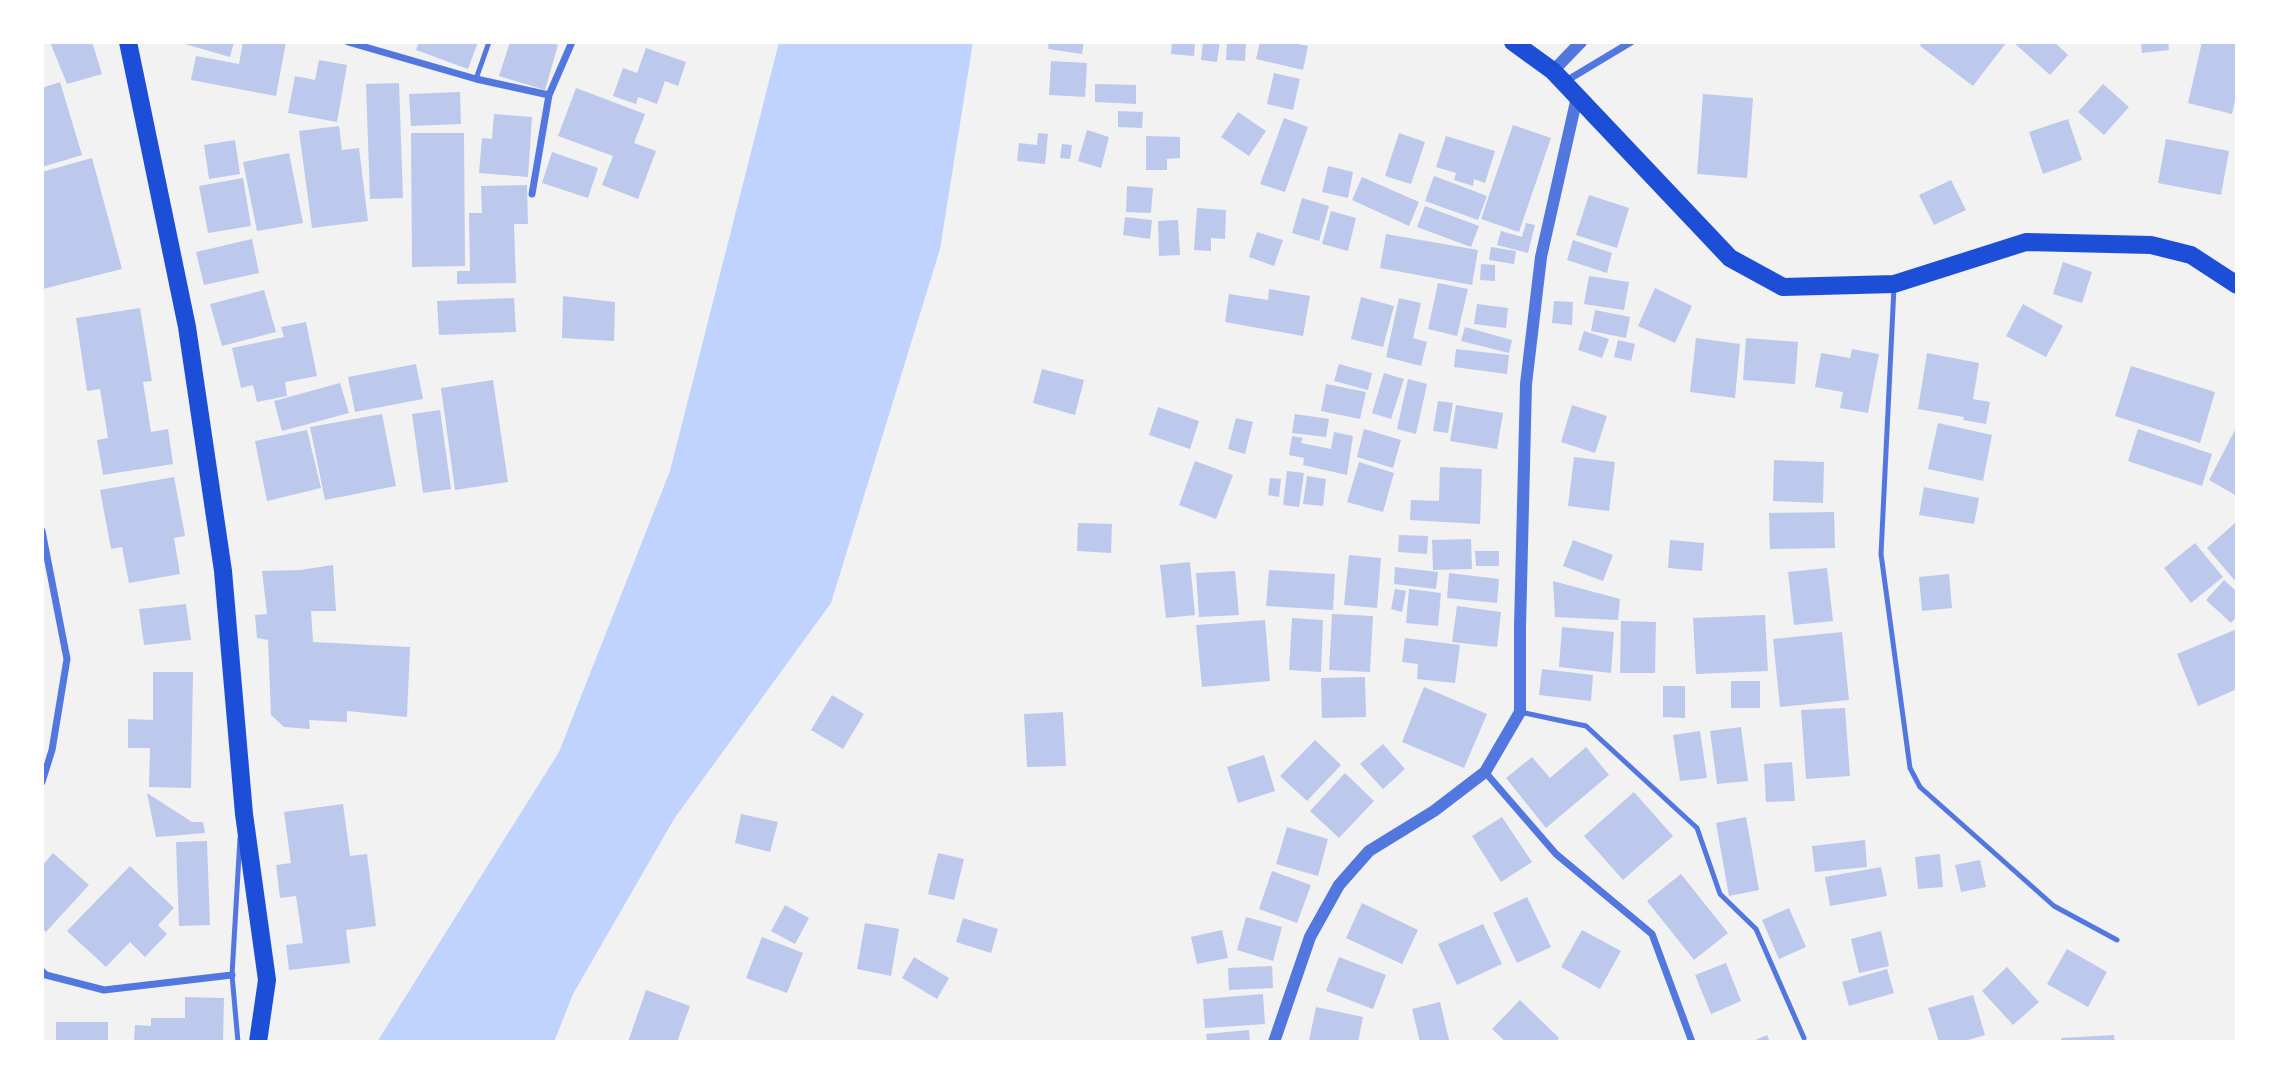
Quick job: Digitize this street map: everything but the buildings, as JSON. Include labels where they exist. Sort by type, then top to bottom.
[{"type":"main road","points":[[128,42],[187,327],[223,571],[244,814],[267,980],[258,1042]]},
{"type":"main road","points":[[1513,42],[1558,77],[1730,258],[1783,287],[1894,285],[2026,242],[2151,244],[2191,255],[2236,283]]},
{"type":"street","points":[[348,42],[476,79],[549,95]]},
{"type":"street","points":[[533,194],[549,95],[572,42]]},
{"type":"street","points":[[1558,77],[1581,42]]},
{"type":"street","points":[[1558,77],[1631,42]]},
{"type":"street","points":[[1274,1042],[1310,937],[1339,885],[1369,851],[1434,811],[1485,772],[1520,712],[1527,384],[1541,257],[1577,97]]},
{"type":"street","points":[[42,531],[67,659],[52,750],[42,782]]},
{"type":"street","points":[[1485,772],[1556,854],[1651,934],[1692,1042]]},
{"type":"street","points":[[42,971],[46,975],[104,990],[232,975]]},
{"type":"lane","points":[[476,79],[489,42]]},
{"type":"lane","points":[[1894,285],[1881,554],[1910,768],[1920,788],[2054,906],[2118,940]]},
{"type":"lane","points":[[1520,712],[1586,726],[1696,828],[1720,894],[1756,929],[1804,1038]]},
{"type":"lane","points":[[238,1042],[232,975],[239,843],[244,814]]},
{"type":"water","points":[[779,42],[973,42],[940,249],[831,603],[674,819],[573,994],[554,1042],[377,1042],[559,752],[670,471]]}]
